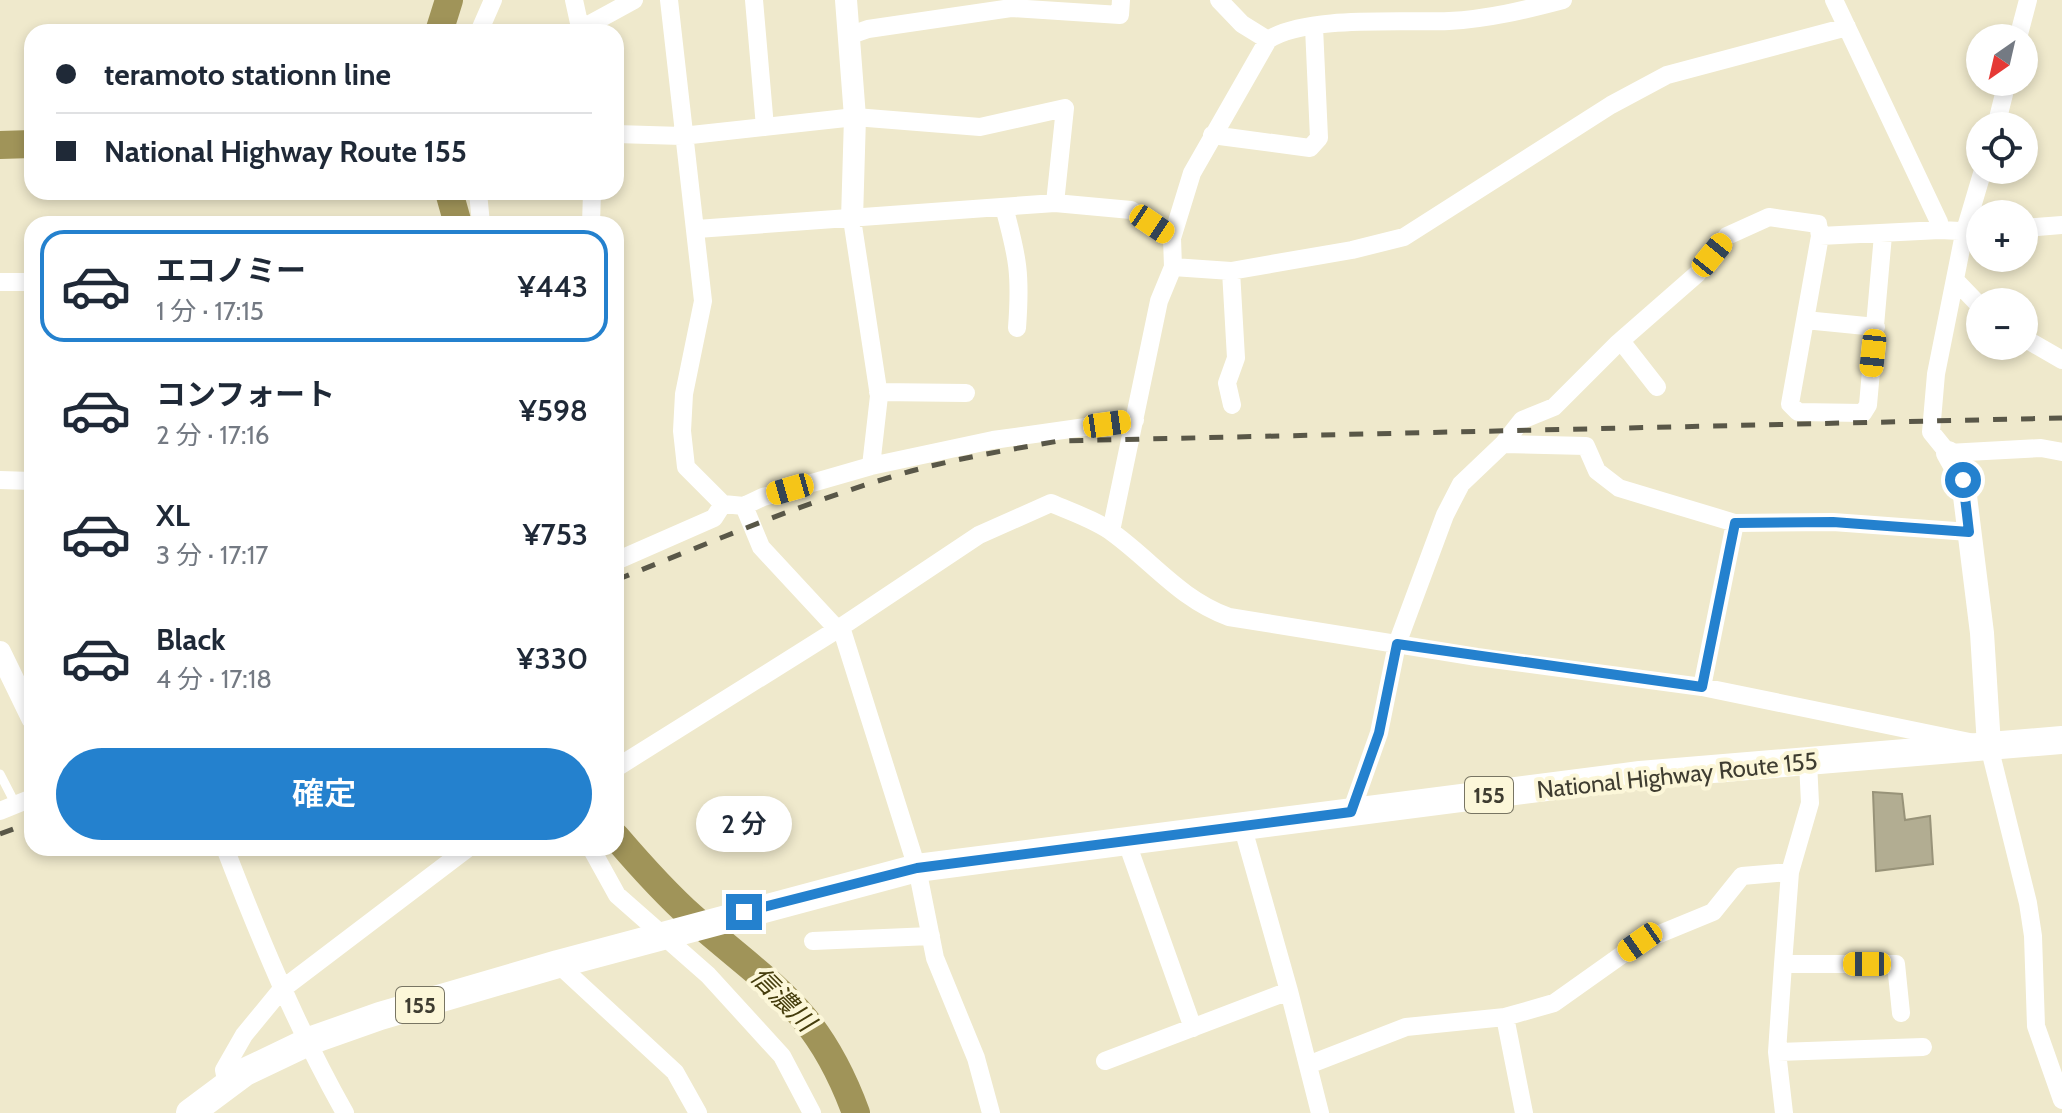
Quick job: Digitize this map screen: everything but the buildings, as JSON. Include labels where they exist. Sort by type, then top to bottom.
[{"type":"highway","name":"National Highway Route 155","points":[[190,1113],[245,1072],[306,1043],[380,1016],[744,912],[917,868],[1640,775],[2062,740]]},
{"type":"main road","points":[[1948,453],[1963,480],[1982,633],[1989,746]]},
{"type":"street","points":[[482,24],[493,0]]},
{"type":"street","points":[[574,0],[580,24]]},
{"type":"street","points":[[592,24],[634,0]]},
{"type":"street","points":[[669,0],[703,301],[684,394],[682,431],[686,467],[723,504],[744,506],[763,497],[871,466],[993,440],[1135,420]]},
{"type":"street","points":[[754,0],[765,127]]},
{"type":"street","points":[[846,0],[855,117],[852,219],[878,392],[871,466]]},
{"type":"street","points":[[848,36],[868,29],[1011,8],[1120,15],[1121,0]]},
{"type":"street","points":[[1219,0],[1242,24],[1268,40]]},
{"type":"street","points":[[1111,531],[1159,301],[1173,267],[1172,238],[1192,173],[1268,40],[1279,33],[1314,27],[1563,0]]},
{"type":"street","points":[[1834,0],[1939,222],[1940,230]]},
{"type":"street","points":[[2022,24],[2028,0]]},
{"type":"street","points":[[1212,135],[1310,148],[1319,138],[1314,27]]},
{"type":"street","points":[[1173,267],[1231,271],[1404,237],[1611,105],[1667,75],[1847,27]]},
{"type":"street","points":[[624,134],[682,136],[855,117],[980,127],[1065,108],[1055,203]]},
{"type":"street","points":[[697,229],[1055,203],[1131,210],[1172,238]]},
{"type":"street","points":[[1004,207],[1017,250],[1020,284],[1017,328]]},
{"type":"street","points":[[1351,812],[1379,733],[1397,644],[1461,484],[1503,444],[1522,420],[1554,407],[1621,341],[1697,274],[1727,236],[1754,221],[1769,217],[1818,224],[1820,236],[1813,291],[1790,404],[1798,412],[1863,413],[1868,405],[1883,235]]},
{"type":"street","points":[[2038,227],[2062,225]]},
{"type":"street","points":[[1820,236],[1940,230],[1966,232]]},
{"type":"street","points":[[1966,250],[1955,280],[1931,432],[1948,453],[2041,448],[2062,452]]},
{"type":"street","points":[[1231,271],[1236,358],[1227,383],[1232,405]]},
{"type":"street","points":[[1955,280],[1966,291]]},
{"type":"street","points":[[0,282],[24,282]]},
{"type":"street","points":[[1805,320],[1876,327]]},
{"type":"street","points":[[1621,341],[1657,387]]},
{"type":"street","points":[[2038,344],[2062,360]]},
{"type":"street","points":[[878,392],[966,393]]},
{"type":"street","points":[[1503,444],[1586,446],[1597,471],[1619,488],[1735,523],[1833,522],[1969,532]]},
{"type":"street","points":[[0,480],[24,481]]},
{"type":"street","points":[[624,763],[839,628],[979,535],[1051,503],[1111,531],[1172,586],[1202,607],[1266,625],[1702,687],[1989,746],[2028,903],[2033,936],[2036,1026],[2062,1098]]},
{"type":"street","points":[[624,557],[714,518],[723,504]]},
{"type":"street","points":[[744,506],[761,547],[839,628],[917,868],[935,958],[976,1058],[991,1113]]},
{"type":"street","points":[[1702,687],[1735,523]]},
{"type":"street","points":[[0,652],[24,702]]},
{"type":"street","points":[[1784,1113],[1777,1052],[1783,964],[1790,872],[1810,803],[1808,762]]},
{"type":"street","points":[[1242,825],[1320,1113]]},
{"type":"street","points":[[1126,840],[1193,1028]]},
{"type":"street","points":[[228,856],[281,990],[345,1113]]},
{"type":"street","points":[[227,1085],[224,1070],[244,1035],[281,990],[457,856]]},
{"type":"street","points":[[595,856],[617,895],[746,1013],[782,1056],[812,1113]]},
{"type":"street","points":[[1308,1065],[1406,1027],[1505,1017],[1554,1003],[1640,942],[1713,912],[1742,876],[1790,872]]},
{"type":"street","points":[[813,941],[931,936]]},
{"type":"street","points":[[558,964],[675,1072],[698,1113]]},
{"type":"street","points":[[1783,964],[1896,964],[1901,1013]]},
{"type":"street","points":[[1105,1061],[1289,991]]},
{"type":"street","points":[[1505,1017],[1524,1113]]},
{"type":"street","points":[[1777,1052],[1923,1047]]},
{"type":"lane","points":[[0,774],[16,805]]},
{"type":"waterway","name":"信濃川","points":[[442,24],[449,0]]},
{"type":"waterway","points":[[0,145],[24,144]]},
{"type":"waterway","name":"信濃川","points":[[451,200],[456,216]]},
{"type":"waterway","name":"信濃川","points":[[624,846],[673,899],[769,982],[808,1023],[841,1077],[856,1113]]},
{"type":"railway","points":[[624,577],[856,488],[953,461],[1059,441],[2062,418]]},
{"type":"railway","points":[[0,834],[24,825]]},
{"type":"route","points":[[744,912],[917,868],[1351,812],[1379,733],[1397,644],[1702,687],[1735,523],[1833,522],[1969,532],[1963,480]]}]
